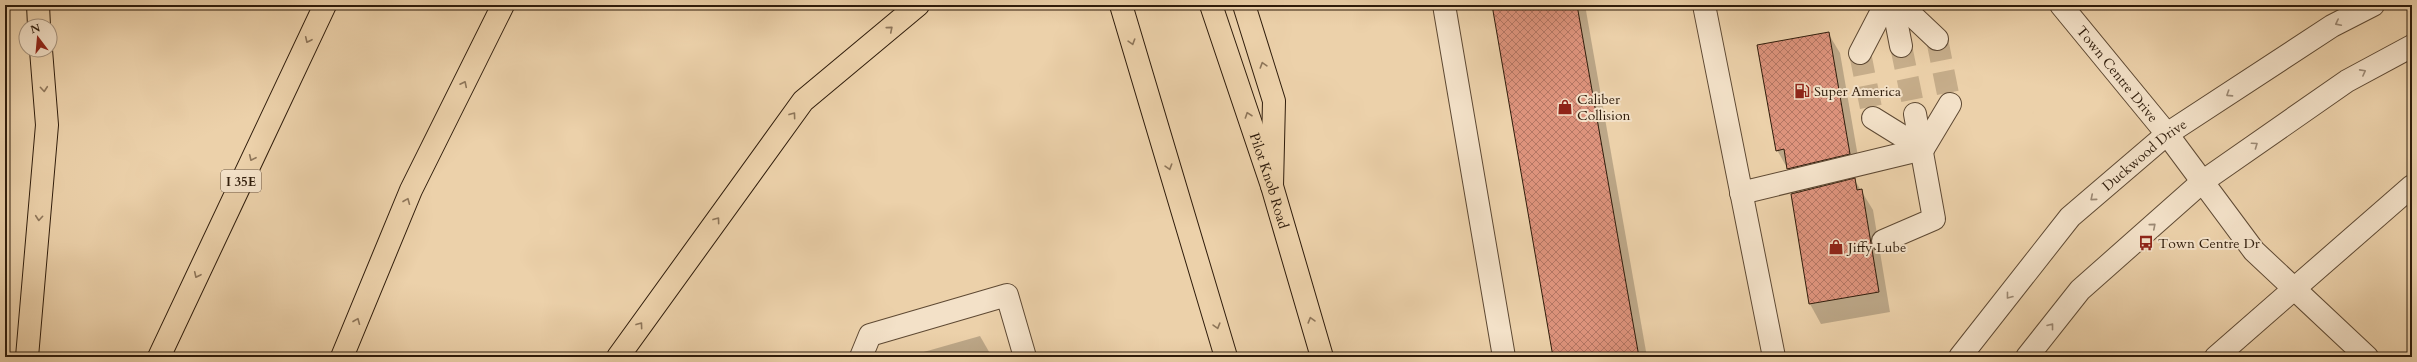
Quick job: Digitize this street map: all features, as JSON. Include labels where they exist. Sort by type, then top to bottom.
[{"type":"main road","points":[[38,5],[39,18]]},
{"type":"main road","name":"I 35E","points":[[159,357],[325,5]]},
{"type":"main road","points":[[342,357],[411,190],[503,5]]},
{"type":"main road","points":[[618,357],[803,101],[918,5]]},
{"type":"main road","points":[[1121,5],[1226,357]]},
{"type":"main road","name":"Pilot Knob Road","points":[[1211,5],[1272,186],[1322,357]]},
{"type":"main road","points":[[1244,5],[1274,101],[1272,186]]},
{"type":"main road","points":[[27,357],[47,125],[42,58]]},
{"type":"street","points":[[1444,5],[1504,357]]},
{"type":"street","points":[[1704,5],[1774,357]]},
{"type":"street","points":[[1860,52],[1885,5]]},
{"type":"street","points":[[1893,5],[1901,46]]},
{"type":"street","points":[[1901,5],[1937,39]]},
{"type":"street","name":"Town Centre Drive","points":[[2061,5],[2167,134],[2254,251],[2362,355]]},
{"type":"street","name":"Duckwood Drive","points":[[1960,357],[2070,217],[2167,134],[2332,26],[2373,5]]},
{"type":"street","points":[[2027,357],[2080,290],[2202,182],[2347,81],[2412,46]]},
{"type":"street","points":[[1741,193],[1923,150],[1950,104]]},
{"type":"street","points":[[1883,241],[1934,219],[1923,150],[1915,114]]},
{"type":"street","points":[[1873,118],[1923,150]]},
{"type":"street","points":[[2216,357],[2412,186]]},
{"type":"street","points":[[861,357],[870,335],[1007,295],[1024,357]]},
{"type":"building","points":[[1492,5],[1577,5],[1639,357],[1553,357]]},
{"type":"building","name":"Super America","points":[[1829,32],[1850,154],[1787,169],[1784,149],[1776,151],[1757,45]]},
{"type":"building","name":"Jiffy Lube","points":[[1855,178],[1857,190],[1862,189],[1879,292],[1809,304],[1791,194]]},
{"type":"tunnel","points":[[1937,39],[1950,104]]},
{"type":"tunnel","points":[[1901,46],[1915,114]]},
{"type":"tunnel","points":[[1860,53],[1873,118]]},
{"type":"place","name":"Super America","points":[[1802,91]]},
{"type":"place","name":"Caliber Collision","points":[[1565,107]]},
{"type":"place","name":"Town Centre Dr","points":[[2146,243]]},
{"type":"place","name":"Jiffy Lube","points":[[1836,247]]}]
